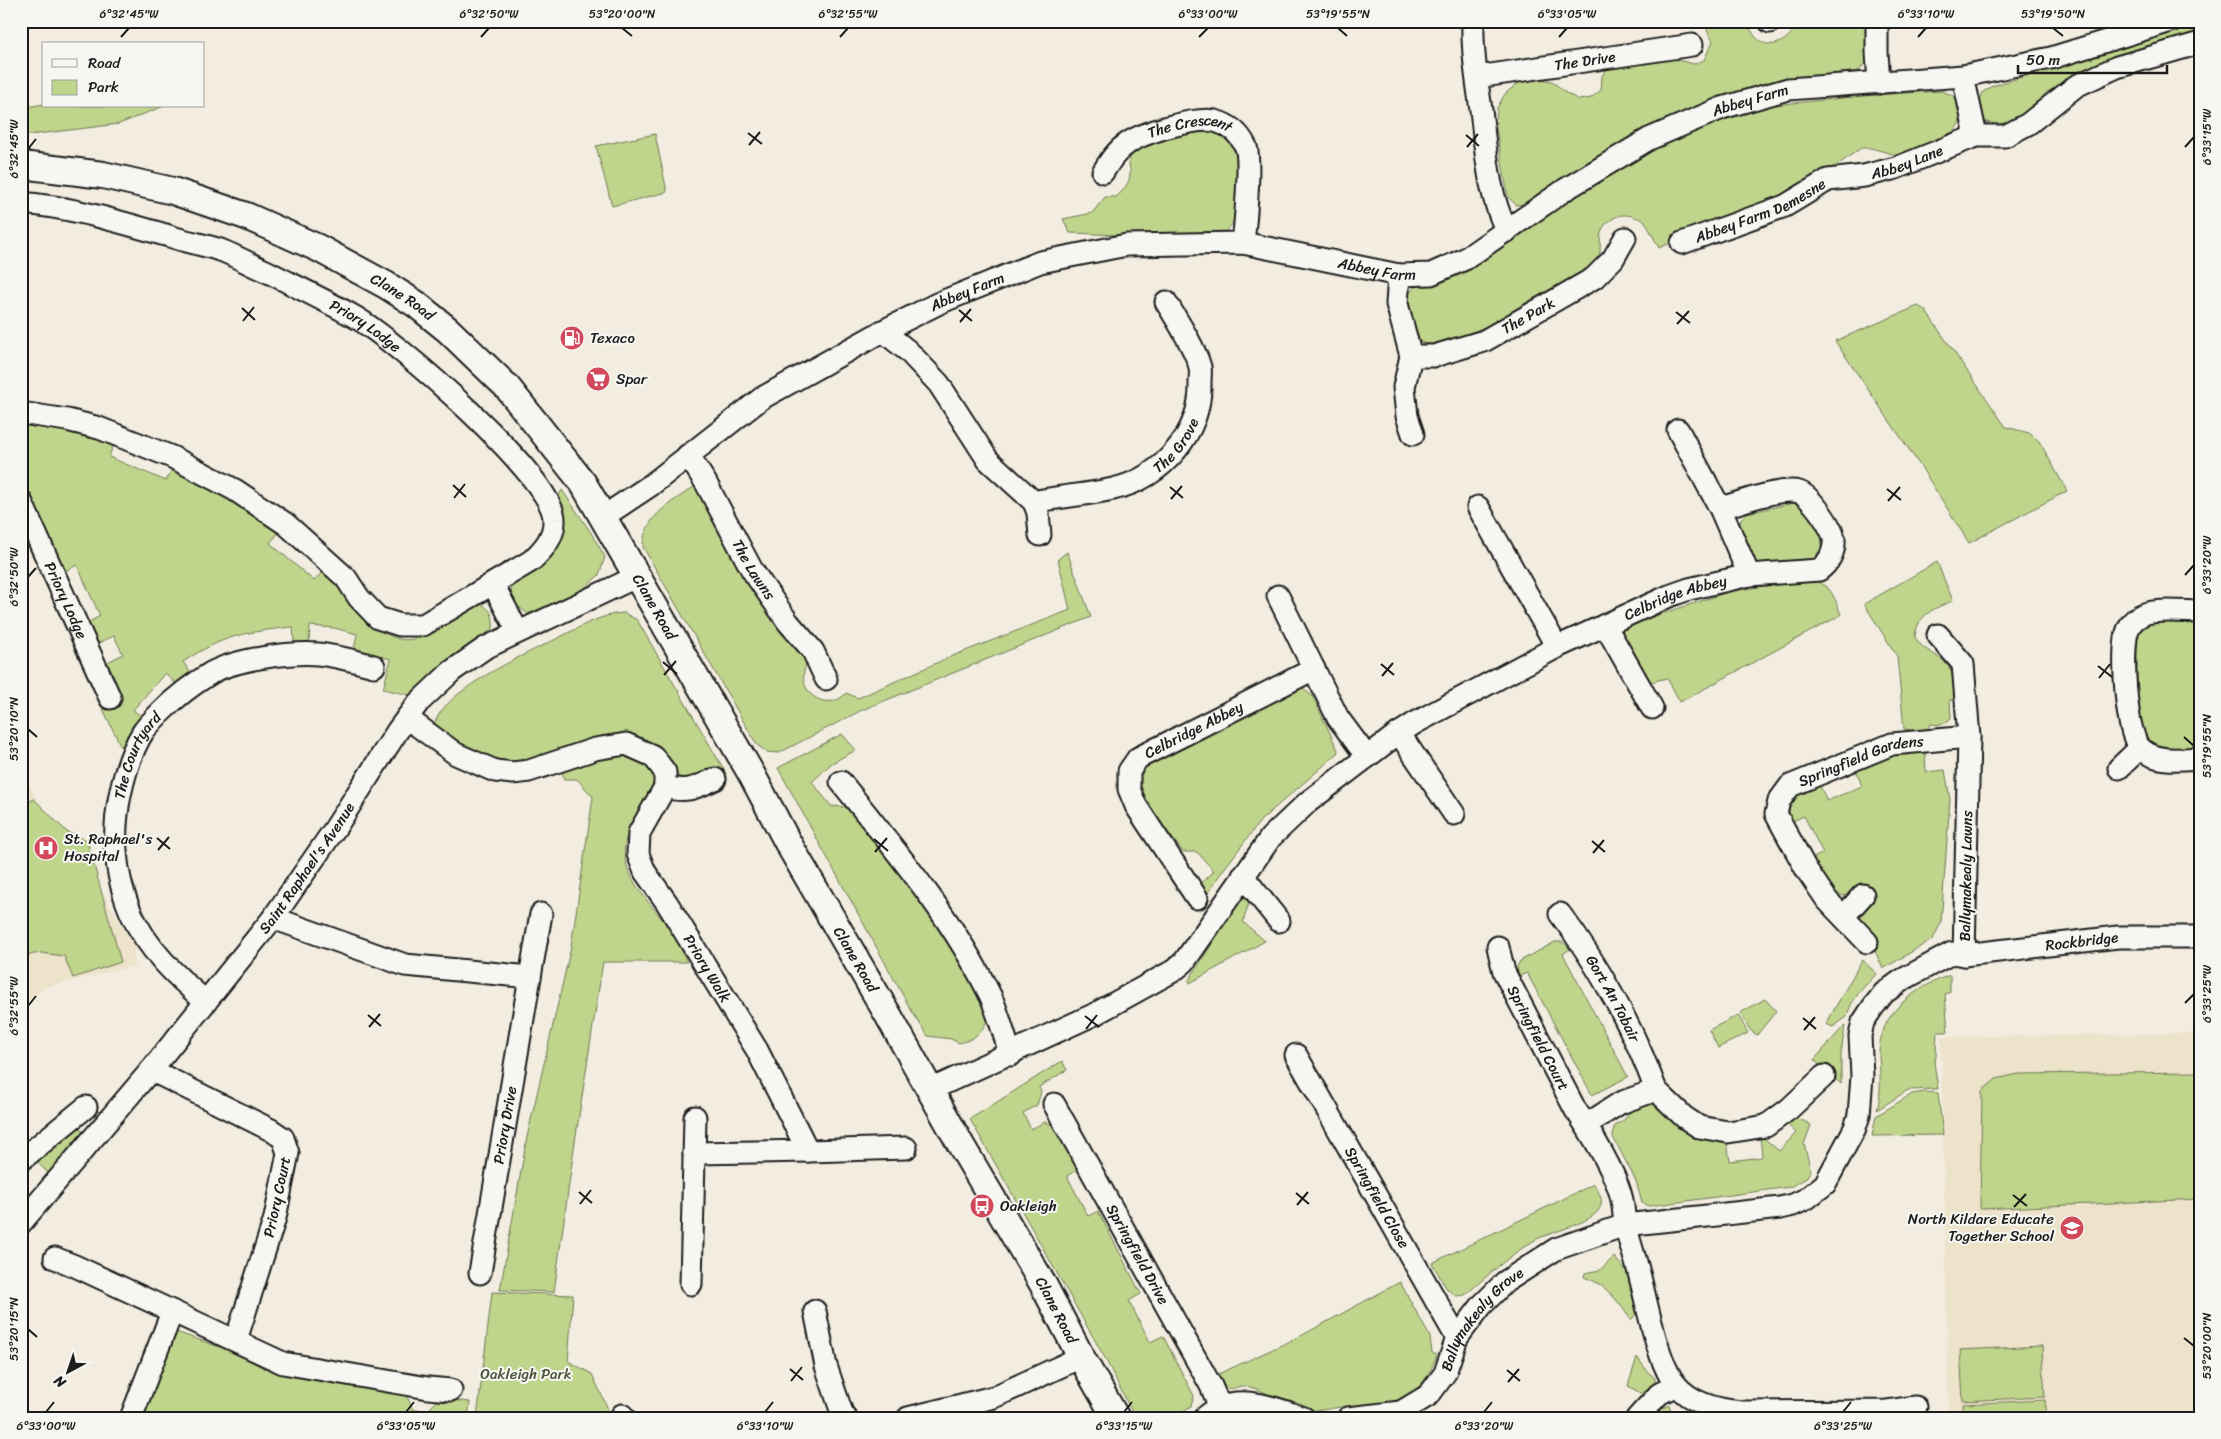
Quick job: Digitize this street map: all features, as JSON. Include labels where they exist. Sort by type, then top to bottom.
[{"type":"main road","name":"Clane Road","points":[[21,165],[104,175],[204,200],[318,248],[386,284],[448,330],[507,387],[569,463],[638,576],[930,1090],[1044,1286],[1081,1357],[1116,1418]]},
{"type":"street","points":[[1472,21],[1490,176],[1502,220],[1508,231]]},
{"type":"street","points":[[1877,21],[1876,52],[1879,83]]},
{"type":"street","name":"Abbey Farm","points":[[602,517],[651,485],[762,398],[938,303],[1040,262],[1127,245],[1243,243],[1399,275],[1431,274],[1466,259],[1566,189],[1649,139],[1722,108],[1788,89],[1963,76],[2051,58],[2120,29],[2171,21]]},
{"type":"street","name":"Abbey Lane","points":[[1837,178],[1864,176],[1896,168],[1976,136],[2005,136],[2019,130],[2076,86],[2117,67],[2200,43]]},
{"type":"street","name":"The Drive","points":[[1477,76],[1692,45]]},
{"type":"street","points":[[1963,76],[1976,136]]},
{"type":"street","name":"The Crescent","points":[[1103,172],[1116,152],[1129,142],[1153,131],[1190,123],[1214,121],[1230,126],[1240,136],[1247,150],[1246,219],[1243,243]]},
{"type":"street","name":"Abbey Farm Demesne","points":[[1682,243],[1785,206],[1820,183],[1837,178]]},
{"type":"street","name":"Priory Lodge","points":[[21,203],[58,207],[223,251],[355,317],[393,344],[452,393],[512,454],[536,482],[549,502],[554,519],[551,535],[545,549],[531,561],[493,584],[423,625],[400,626],[378,618],[359,598],[346,578],[286,524],[235,490],[172,457],[100,428],[67,420],[21,413]]},
{"type":"street","name":"The Park","points":[[1411,356],[1434,356],[1484,341],[1594,278],[1613,260],[1625,238]]},
{"type":"street","points":[[1399,275],[1397,304],[1411,356],[1404,387],[1407,416],[1413,434]]},
{"type":"street","name":"The Grove","points":[[1034,502],[1115,489],[1155,472],[1174,454],[1192,427],[1201,398],[1200,367],[1181,327],[1166,302]]},
{"type":"street","points":[[883,331],[908,351],[939,384],[988,460],[1034,502],[1038,513],[1040,535]]},
{"type":"street","name":"Celbridge Abbey","points":[[1678,430],[1720,508],[1748,575]]},
{"type":"street","name":"The Lawns","points":[[688,455],[706,483],[752,570],[788,622],[813,651],[826,679]]},
{"type":"street","name":"Celbridge Abbey","points":[[930,1090],[1011,1055],[1095,1014],[1173,971],[1184,962],[1271,837],[1302,808],[1399,733],[1556,647],[1689,589],[1748,575],[1809,572],[1826,565],[1831,557],[1834,540],[1829,527],[1812,501],[1801,492],[1788,490],[1720,508]]},
{"type":"street","name":"Priory Lodge","points":[[21,501],[110,698]]},
{"type":"street","points":[[1478,507],[1556,647]]},
{"type":"street","name":"Saint Raphael's Avenue","points":[[21,1223],[151,1070],[273,918],[418,703],[452,671],[485,648],[638,576]]},
{"type":"street","points":[[493,584],[518,632]]},
{"type":"street","points":[[1278,596],[1338,718],[1367,757]]},
{"type":"street","points":[[2200,612],[2147,612],[2139,616],[2128,629],[2126,637],[2126,705],[2132,731],[2140,748],[2146,753],[2163,758],[2200,758]]},
{"type":"street","name":"Celbridge Abbey","points":[[1605,626],[1652,708]]},
{"type":"street","name":"Ballymakealy Lawns","points":[[1841,1151],[1855,1128],[1859,1115],[1862,1076],[1860,1036],[1864,1022],[1873,1007],[1884,993],[1902,980],[1952,953],[1964,955],[1969,737],[1963,664],[1938,635]]},
{"type":"street","name":"The Courtyard","points":[[206,1002],[171,970],[154,950],[132,914],[118,876],[116,853],[117,813],[125,770],[132,753],[144,730],[176,697],[213,672],[261,658],[295,654],[317,654],[374,666]]},
{"type":"street","name":"Celbridge Abbey","points":[[1196,898],[1136,806],[1129,789],[1129,771],[1138,758],[1314,669]]},
{"type":"street","points":[[407,718],[462,757],[483,767],[514,773],[540,768],[595,749],[626,744],[653,756],[665,772],[665,787],[692,790],[715,779]]},
{"type":"street","points":[[1399,733],[1454,814]]},
{"type":"street","name":"Springfield Gardens","points":[[1867,942],[1827,900],[1806,869],[1776,814],[1779,801],[1790,786],[1892,744],[1969,737]]},
{"type":"street","points":[[2119,768],[2140,748]]},
{"type":"street","points":[[841,782],[910,868],[961,940],[992,1000],[1011,1055]]},
{"type":"street","name":"Priory Walk","points":[[665,787],[639,833],[638,854],[645,872],[667,903],[757,1050],[808,1151]]},
{"type":"street","points":[[1243,876],[1279,922]]},
{"type":"street","points":[[1844,916],[1863,895]]},
{"type":"street","name":"Priory Drive","points":[[480,1273],[541,914]]},
{"type":"street","name":"Gort An Tobair","points":[[1560,914],[1600,971],[1648,1067],[1656,1090]]},
{"type":"street","points":[[273,918],[404,965],[530,978]]},
{"type":"street","name":"Rockbridge","points":[[1964,955],[2118,937],[2200,937]]},
{"type":"street","name":"Springfield Court","points":[[1498,947],[1504,972],[1575,1109],[1586,1125],[1621,1195],[1625,1225]]},
{"type":"street","name":"Springfield Close","points":[[1296,1055],[1457,1338]]},
{"type":"street","name":"Priory Court","points":[[151,1070],[272,1130],[283,1138],[288,1153],[275,1218],[236,1340]]},
{"type":"street","points":[[1586,1125],[1620,1102],[1656,1090],[1684,1117],[1699,1127],[1728,1132],[1766,1126],[1789,1109],[1824,1076]]},
{"type":"street","name":"Springfield Drive","points":[[1054,1104],[1211,1386],[1212,1413]]},
{"type":"street","points":[[21,1160],[86,1108]]},
{"type":"street","points":[[691,1284],[695,1117]]},
{"type":"street","points":[[694,1153],[906,1148]]},
{"type":"street","name":"Ballymakealy Grove","points":[[1348,1418],[1402,1412],[1429,1395],[1445,1373],[1457,1338],[1482,1304],[1505,1282],[1534,1261],[1556,1249],[1625,1225],[1793,1205],[1815,1193],[1825,1184],[1841,1151]]},
{"type":"street","points":[[1625,1225],[1664,1360],[1676,1385],[1699,1402],[1720,1410],[1741,1412],[1887,1411],[1916,1407]]},
{"type":"street","points":[[55,1258],[236,1340],[282,1363],[428,1388],[451,1390]]},
{"type":"street","points":[[815,1311],[826,1366],[842,1413],[846,1418]]},
{"type":"street","points":[[131,1418],[172,1312]]},
{"type":"street","points":[[908,1418],[973,1410],[994,1396],[1081,1357]]},
{"type":"street","points":[[1637,1418],[1659,1394],[1676,1385]]},
{"type":"street","points":[[1212,1413],[1239,1403],[1275,1407],[1304,1418]]},
{"type":"shaded area","name":"St. Raphael's Hospital","points":[[21,768],[35,797],[99,887],[134,945],[134,966],[46,987],[21,1006]]},
{"type":"shaded area","name":"North Kildare Educate Together School","points":[[2200,1033],[2200,1418],[1949,1418],[1941,1037]]},
{"type":"green space","points":[[1710,21],[1748,21],[1752,32],[1758,39],[1764,43],[1772,44],[1787,38],[1798,21],[1868,21],[1867,60],[1859,71],[1774,82],[1706,102],[1640,130],[1525,204],[1516,205],[1508,197],[1496,128],[1497,108],[1505,94],[1518,83],[1534,78],[1552,81],[1566,93],[1579,100],[1591,98],[1601,90],[1602,76],[1608,67],[1669,58],[1694,64],[1704,60],[1713,41],[1707,31]]},
{"type":"green space","points":[[2200,24],[2200,33],[2098,67],[2047,92],[2032,109],[2010,124],[1986,122],[1981,116],[1978,107],[1983,92],[1992,86]]},
{"type":"green space","points":[[1942,91],[1952,95],[1958,102],[1961,112],[1960,122],[1954,131],[1945,136],[1909,152],[1896,155],[1871,148],[1861,148],[1836,166],[1812,176],[1776,200],[1671,235],[1673,242],[1659,248],[1645,221],[1632,216],[1623,215],[1615,217],[1602,230],[1600,253],[1594,264],[1537,301],[1481,328],[1455,338],[1435,343],[1421,342],[1414,333],[1408,310],[1408,302],[1411,291],[1416,286],[1470,268],[1516,234],[1624,165],[1670,141],[1718,122],[1773,106],[1862,96]]},
{"type":"green space","points":[[42,104],[42,108],[159,108],[119,124],[21,136],[21,108]]},
{"type":"green space","points":[[1195,132],[1225,134],[1229,137],[1237,153],[1239,177],[1238,202],[1234,220],[1227,230],[1221,234],[1146,236],[1070,233],[1063,219],[1092,213],[1105,197],[1116,197],[1123,190],[1129,178],[1129,163],[1132,154],[1138,148],[1156,139]]},
{"type":"green space","points":[[655,134],[667,192],[612,206],[596,146]]},
{"type":"green space","points":[[1918,306],[1925,310],[2006,427],[2029,433],[2039,441],[2067,491],[1969,543],[1921,467],[1835,341]]},
{"type":"green space","points":[[21,425],[40,425],[114,442],[109,457],[166,481],[173,467],[213,488],[280,531],[270,543],[314,581],[325,569],[366,618],[379,629],[392,636],[405,640],[419,637],[476,602],[485,606],[492,615],[493,629],[450,658],[410,695],[383,689],[391,659],[354,650],[357,634],[334,628],[310,626],[309,642],[294,643],[293,627],[249,633],[223,640],[183,662],[192,674],[177,685],[165,673],[133,710],[145,719],[124,753],[102,707],[119,695],[106,663],[123,654],[114,636],[96,644],[87,623],[100,616],[77,565],[63,572],[21,474]]},
{"type":"green space","points":[[698,484],[808,658],[804,672],[804,681],[810,694],[816,698],[828,702],[835,701],[846,693],[858,698],[950,657],[1070,610],[1058,559],[1067,552],[1091,617],[862,710],[779,753],[767,752],[757,745],[643,547],[644,536],[654,517],[670,503]]},
{"type":"green space","points":[[562,490],[605,557],[599,575],[584,589],[528,614],[511,601],[511,589],[563,514],[559,495]]},
{"type":"green space","points":[[1794,503],[1804,508],[1815,521],[1823,536],[1820,550],[1810,564],[1756,564],[1740,528],[1741,519],[1747,513]]},
{"type":"green space","points":[[1937,562],[1953,601],[1939,606],[1928,613],[1919,623],[1915,637],[1923,647],[1943,661],[1951,671],[1955,699],[1950,700],[1951,718],[1941,724],[1930,724],[1926,732],[1904,729],[1897,656],[1864,604]]},
{"type":"green space","points":[[1819,582],[1831,592],[1841,615],[1680,702],[1667,678],[1651,682],[1646,680],[1623,639],[1622,631],[1625,626],[1728,592],[1783,583]]},
{"type":"green space","points":[[624,613],[637,620],[726,773],[705,773],[690,780],[684,780],[677,775],[662,752],[653,744],[643,739],[621,734],[586,741],[516,765],[493,760],[458,744],[434,727],[439,714],[451,701],[467,688],[506,664],[589,623],[606,616]]},
{"type":"green space","points":[[2153,620],[2200,620],[2200,750],[2169,750],[2158,747],[2144,736],[2137,706],[2137,637],[2140,629]]},
{"type":"green space","points":[[1302,687],[1313,697],[1338,750],[1337,754],[1261,820],[1221,873],[1205,898],[1194,891],[1214,871],[1197,852],[1183,852],[1145,802],[1138,786],[1138,770]]},
{"type":"green space","points":[[842,734],[856,750],[832,763],[812,782],[831,806],[846,807],[906,876],[972,980],[988,1020],[983,1029],[969,1040],[959,1043],[951,1039],[928,1036],[911,1010],[778,768]]},
{"type":"green space","points":[[1925,750],[1926,772],[1945,770],[1950,799],[1941,923],[1933,939],[1883,969],[1860,913],[1850,896],[1843,896],[1831,889],[1808,861],[1823,853],[1804,816],[1786,824],[1783,813],[1794,797],[1820,786],[1827,801],[1862,786],[1856,770],[1896,753]]},
{"type":"green space","points":[[606,755],[624,755],[639,759],[645,762],[654,775],[656,785],[630,835],[626,838],[624,852],[632,879],[675,937],[687,962],[603,962],[554,1292],[500,1290],[527,1137],[571,947],[593,797],[577,779],[564,779],[562,771]]},
{"type":"green space","name":"St. Raphael's Hospital","points":[[34,799],[67,832],[87,840],[121,962],[73,978],[64,956],[41,953],[21,956],[21,832],[29,828],[21,806]]},
{"type":"green space","points":[[1243,895],[1249,903],[1243,922],[1265,941],[1190,983],[1189,980]]},
{"type":"green space","points":[[1555,942],[1563,942],[1570,949],[1563,954],[1628,1077],[1592,1095],[1527,973],[1519,976],[1517,967],[1520,961]]},
{"type":"green space","points":[[1862,960],[1877,974],[1855,999],[1847,1017],[1833,1027],[1826,1024]]},
{"type":"green space","points":[[1950,975],[1950,992],[1945,994],[1948,1032],[1937,1032],[1934,1062],[1938,1089],[1908,1090],[1877,1110],[1880,1090],[1880,1041],[1884,1027],[1891,1015],[1911,995]]},
{"type":"green space","points":[[1765,999],[1776,1011],[1757,1035],[1750,1030],[1740,1013]]},
{"type":"green space","points":[[1738,1015],[1748,1033],[1718,1048],[1709,1030]]},
{"type":"green space","points":[[1845,1025],[1841,1054],[1841,1084],[1814,1060]]},
{"type":"green space","points":[[1062,1061],[1067,1070],[1039,1087],[1041,1092],[1037,1105],[1023,1113],[1031,1129],[1045,1122],[1058,1127],[1080,1168],[1067,1176],[1088,1216],[1098,1211],[1141,1294],[1129,1301],[1150,1342],[1163,1336],[1194,1396],[1191,1406],[1172,1418],[1135,1418],[1106,1360],[970,1119]]},
{"type":"green space","points":[[2200,1072],[2200,1199],[1980,1209],[1982,1091],[1996,1079],[2018,1074]]},
{"type":"green space","points":[[1924,1092],[1938,1093],[1943,1135],[1872,1136],[1876,1116],[1912,1094]]},
{"type":"green space","points":[[1643,1102],[1655,1104],[1678,1127],[1695,1137],[1727,1143],[1730,1161],[1762,1157],[1760,1135],[1779,1151],[1796,1133],[1785,1122],[1795,1119],[1804,1121],[1811,1125],[1804,1144],[1811,1171],[1805,1179],[1790,1187],[1649,1206],[1642,1203],[1636,1181],[1613,1137],[1614,1127],[1625,1119],[1629,1113],[1627,1109]]},
{"type":"green space","points":[[78,1127],[87,1136],[51,1176],[37,1162]]},
{"type":"green space","points":[[1594,1184],[1600,1194],[1601,1205],[1592,1216],[1525,1246],[1465,1295],[1456,1296],[1447,1289],[1432,1263]]},
{"type":"green space","points":[[1614,1257],[1627,1272],[1639,1311],[1631,1320],[1605,1289],[1584,1277],[1585,1273],[1600,1270]]},
{"type":"green space","points":[[1400,1282],[1430,1337],[1432,1353],[1437,1355],[1421,1385],[1400,1399],[1373,1404],[1307,1411],[1296,1408],[1250,1387],[1244,1386],[1229,1389],[1214,1376],[1297,1338]]},
{"type":"green space","name":"Oakleigh Park","points":[[492,1292],[573,1295],[568,1361],[592,1374],[612,1418],[477,1418]]},
{"type":"green space","points":[[173,1331],[232,1351],[264,1368],[406,1394],[413,1410],[428,1410],[439,1399],[470,1402],[468,1418],[140,1418]]},
{"type":"green space","points":[[2042,1346],[2045,1397],[1963,1401],[1960,1350]]},
{"type":"green space","points":[[1637,1357],[1647,1371],[1655,1378],[1655,1384],[1644,1395],[1628,1386]]},
{"type":"green space","points":[[2045,1400],[2046,1418],[1963,1418],[1963,1404]]},
{"type":"green space","points":[[1669,1405],[1671,1410],[1701,1418],[1650,1418]]},
{"type":"place","name":"Texaco","points":[[572,338]]},
{"type":"place","name":"Spar","points":[[598,379]]},
{"type":"place","name":"St. Raphael's Hospital","points":[[46,848]]},
{"type":"place","name":"Oakleigh","points":[[982,1206]]},
{"type":"place","name":"North Kildare Educate Together School","points":[[2072,1228]]}]
